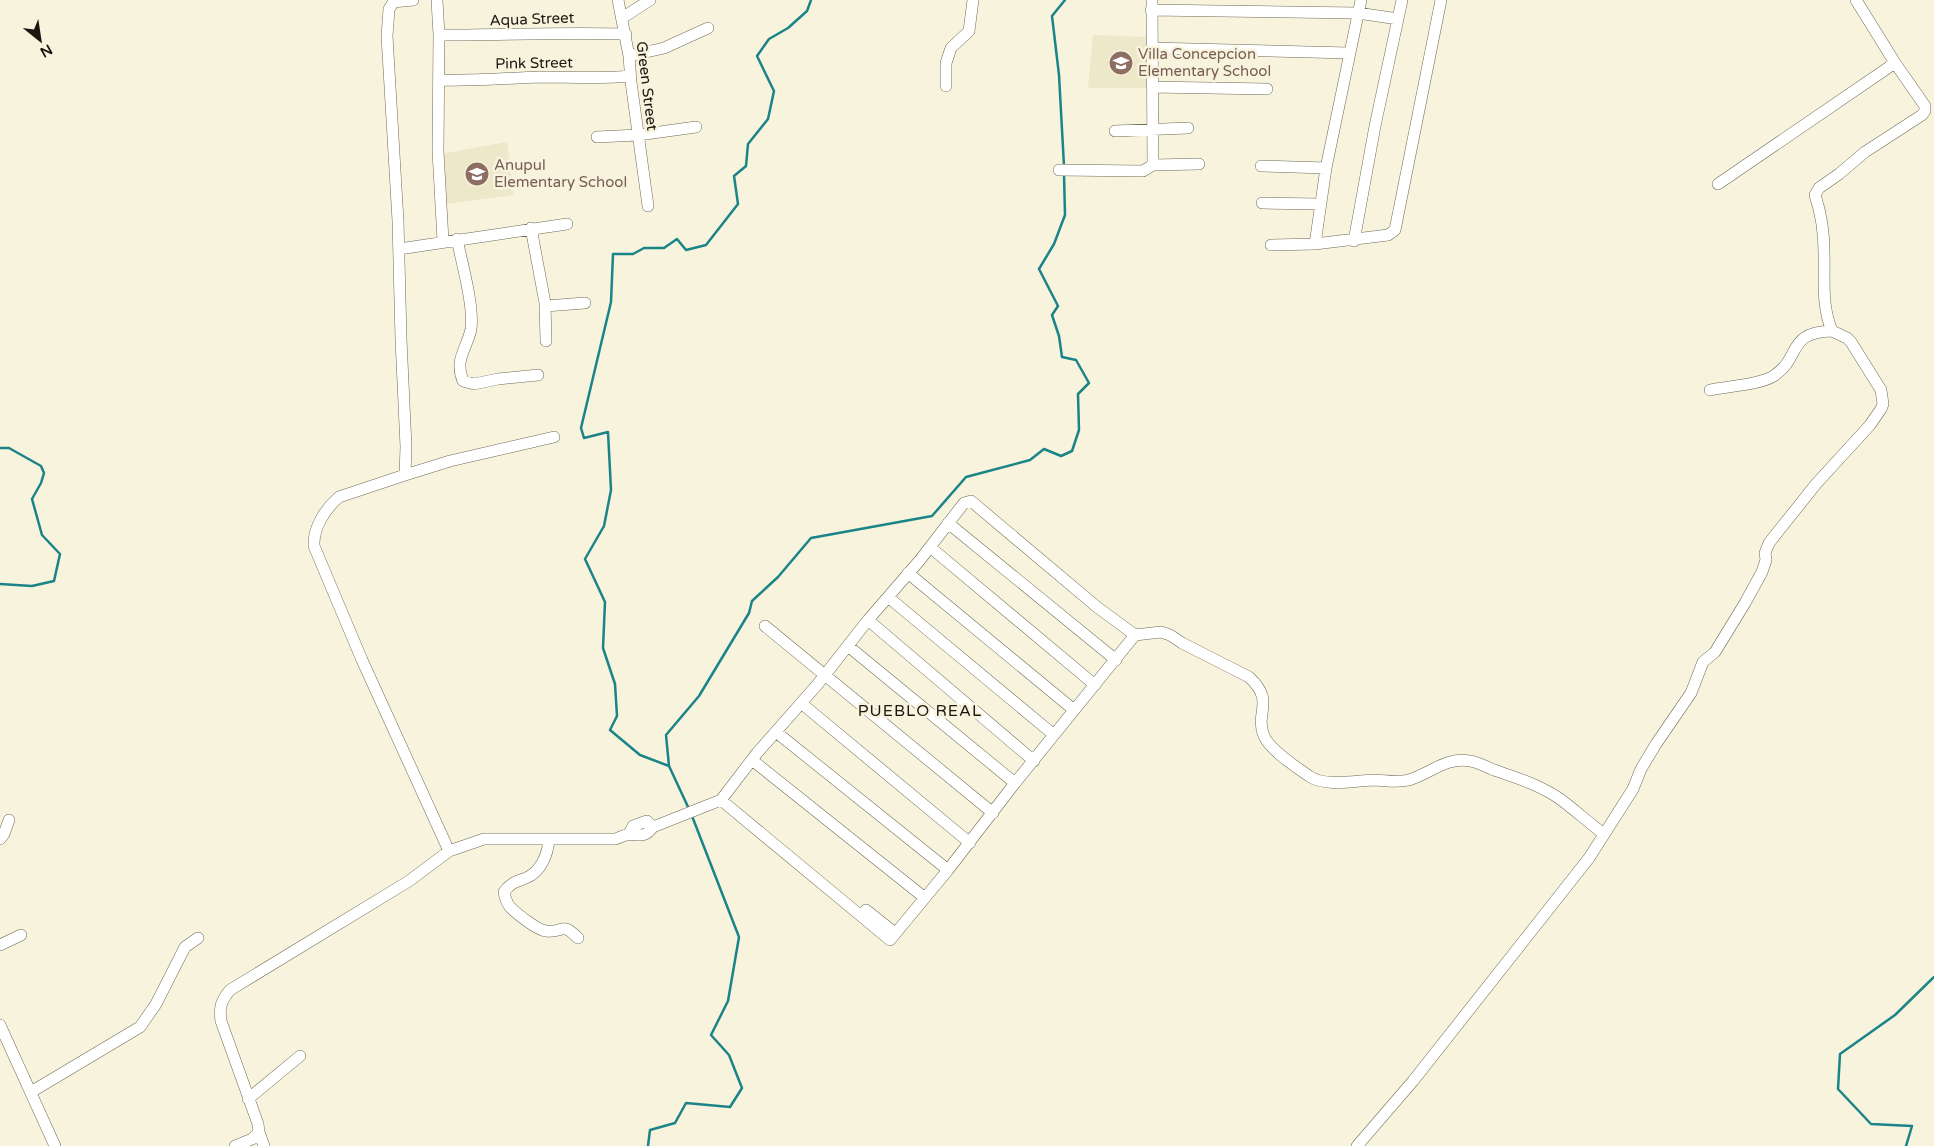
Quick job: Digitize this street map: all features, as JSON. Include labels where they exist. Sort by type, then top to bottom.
[{"type":"street","points":[[405,475],[406,447],[400,339],[399,249],[387,36],[389,9],[394,1],[413,0]]},
{"type":"street","points":[[437,0],[440,80],[438,151],[443,242]]},
{"type":"street","name":"Green Street","points":[[618,0],[626,34],[648,206]]},
{"type":"street","points":[[622,18],[650,0]]},
{"type":"street","points":[[946,86],[946,63],[950,48],[969,31],[973,0]]},
{"type":"street","points":[[1315,244],[1326,168],[1361,0]]},
{"type":"street","points":[[1354,241],[1375,126],[1402,0]]},
{"type":"street","points":[[1271,245],[1354,241],[1391,234],[1395,230],[1441,0]]},
{"type":"street","points":[[1832,331],[1824,307],[1824,242],[1822,218],[1815,195],[1819,188],[1865,152],[1922,115],[1925,111],[1925,106],[1895,63],[1856,0]]},
{"type":"street","points":[[1153,165],[1152,5],[1358,13],[1398,19]]},
{"type":"street","points":[[629,56],[664,48],[708,28]]},
{"type":"street","name":"Aqua Street","points":[[439,35],[510,35],[576,32],[626,34]]},
{"type":"street","points":[[1152,48],[1349,53]]},
{"type":"street","points":[[1718,184],[1895,63]]},
{"type":"street","name":"Pink Street","points":[[440,80],[471,81],[498,78],[610,78],[630,76]]},
{"type":"street","points":[[1152,87],[1267,89]]},
{"type":"street","points":[[597,137],[638,135],[696,127]]},
{"type":"street","points":[[1115,131],[1188,128]]},
{"type":"street","points":[[1065,170],[1143,171],[1153,165],[1199,164]]},
{"type":"street","points":[[1262,166],[1326,168]]},
{"type":"street","points":[[1262,203],[1320,204]]},
{"type":"street","points":[[399,249],[567,224]]},
{"type":"street","points":[[531,228],[545,306],[546,341]]},
{"type":"street","points":[[457,239],[470,307],[471,328],[460,358],[460,376],[463,382],[474,384],[498,379],[538,375]]},
{"type":"street","points":[[545,306],[585,303]]},
{"type":"street","points":[[1358,1146],[1413,1081],[1589,858],[1633,789],[1641,769],[1656,744],[1691,693],[1703,662],[1715,652],[1754,587],[1762,572],[1766,560],[1765,553],[1769,543],[1816,484],[1870,425],[1882,409],[1883,397],[1873,376],[1851,342],[1832,331],[1817,332],[1803,339],[1794,348],[1789,360],[1782,369],[1773,377],[1710,390]]},
{"type":"street","points":[[449,850],[362,660],[314,546],[313,535],[316,527],[338,497],[450,461],[554,437]]},
{"type":"street","points":[[264,1146],[221,1021],[219,1009],[222,1000],[230,990],[402,885],[449,850],[484,839],[615,839],[629,834],[638,836],[648,833],[653,827],[723,798],[752,760],[930,548],[964,503],[971,501],[1097,607],[1135,636]]},
{"type":"street","points":[[948,523],[1116,660]]},
{"type":"street","points":[[930,548],[1096,685]]},
{"type":"street","points":[[908,573],[1074,710]]},
{"type":"street","points":[[888,597],[1054,735]]},
{"type":"street","points":[[868,620],[1034,761]]},
{"type":"street","points":[[765,626],[993,813]]},
{"type":"street","points":[[723,798],[890,940],[1135,636],[1161,632],[1249,677],[1262,692],[1262,728],[1264,736],[1280,754],[1311,778],[1331,782],[1373,780],[1392,782],[1408,780],[1426,774],[1442,765],[1459,760],[1470,761],[1529,782],[1559,798],[1604,834]]},
{"type":"street","points":[[848,646],[1016,783]]},
{"type":"street","points":[[801,703],[970,843]]},
{"type":"street","points":[[776,732],[948,870]]},
{"type":"street","points":[[752,760],[925,898]]},
{"type":"street","points":[[0,839],[9,820]]},
{"type":"street","points":[[548,839],[548,848],[539,869],[532,875],[508,886],[504,892],[506,899],[510,906],[535,927],[547,931],[563,928],[569,929],[578,938]]},
{"type":"street","points":[[0,945],[21,935]]},
{"type":"street","points":[[31,1092],[140,1027],[156,1004],[185,947],[198,938]]},
{"type":"street","points":[[0,1025],[55,1146]]},
{"type":"street","points":[[248,1099],[300,1056]]},
{"type":"street","points":[[235,1146],[252,1139],[259,1132]]},
{"type":"shaded area","name":"Villa Concepcion Elementary School","points":[[1093,35],[1151,37],[1152,88],[1088,88]]},
{"type":"shaded area","name":"Anupul Elementary School","points":[[507,142],[514,195],[446,204],[440,154]]},
{"type":"waterway","points":[[689,809],[669,766],[640,755],[610,730],[617,716],[615,684],[603,648],[605,602],[585,559],[604,526],[611,490],[608,432],[584,438],[581,428],[611,302],[613,254],[633,254],[644,248],[664,248],[677,239],[686,250],[706,245],[738,204],[734,176],[746,166],[748,144],[768,119],[774,91],[757,56],[769,39],[788,28],[807,11],[811,0]]},
{"type":"waterway","points":[[1064,166],[1059,75],[1052,16],[1065,0]]},
{"type":"waterway","points":[[669,766],[666,735],[699,696],[749,613],[752,601],[778,577],[811,538],[932,516],[966,477],[1030,460],[1044,449],[1061,456],[1072,451],[1079,430],[1078,394],[1089,383],[1076,360],[1062,357],[1059,336],[1052,315],[1058,306],[1039,269],[1054,244],[1065,215],[1064,174]]},
{"type":"waterway","points":[[0,448],[9,448],[41,466],[44,473],[32,499],[42,535],[60,554],[54,581],[32,586],[0,584]]},
{"type":"waterway","points":[[648,1146],[650,1130],[675,1123],[686,1103],[730,1107],[742,1088],[729,1055],[711,1035],[728,1001],[739,937],[692,816]]},
{"type":"waterway","points":[[1906,1146],[1912,1126],[1871,1124],[1838,1089],[1840,1054],[1895,1015],[1934,977]]},
{"type":"place","name":"Villa Concepcion Elementary School","points":[[1121,63]]},
{"type":"place","name":"Anupul Elementary School","points":[[477,174]]},
{"type":"district","name":"PUEBLO REAL","points":[[920,711]]}]
